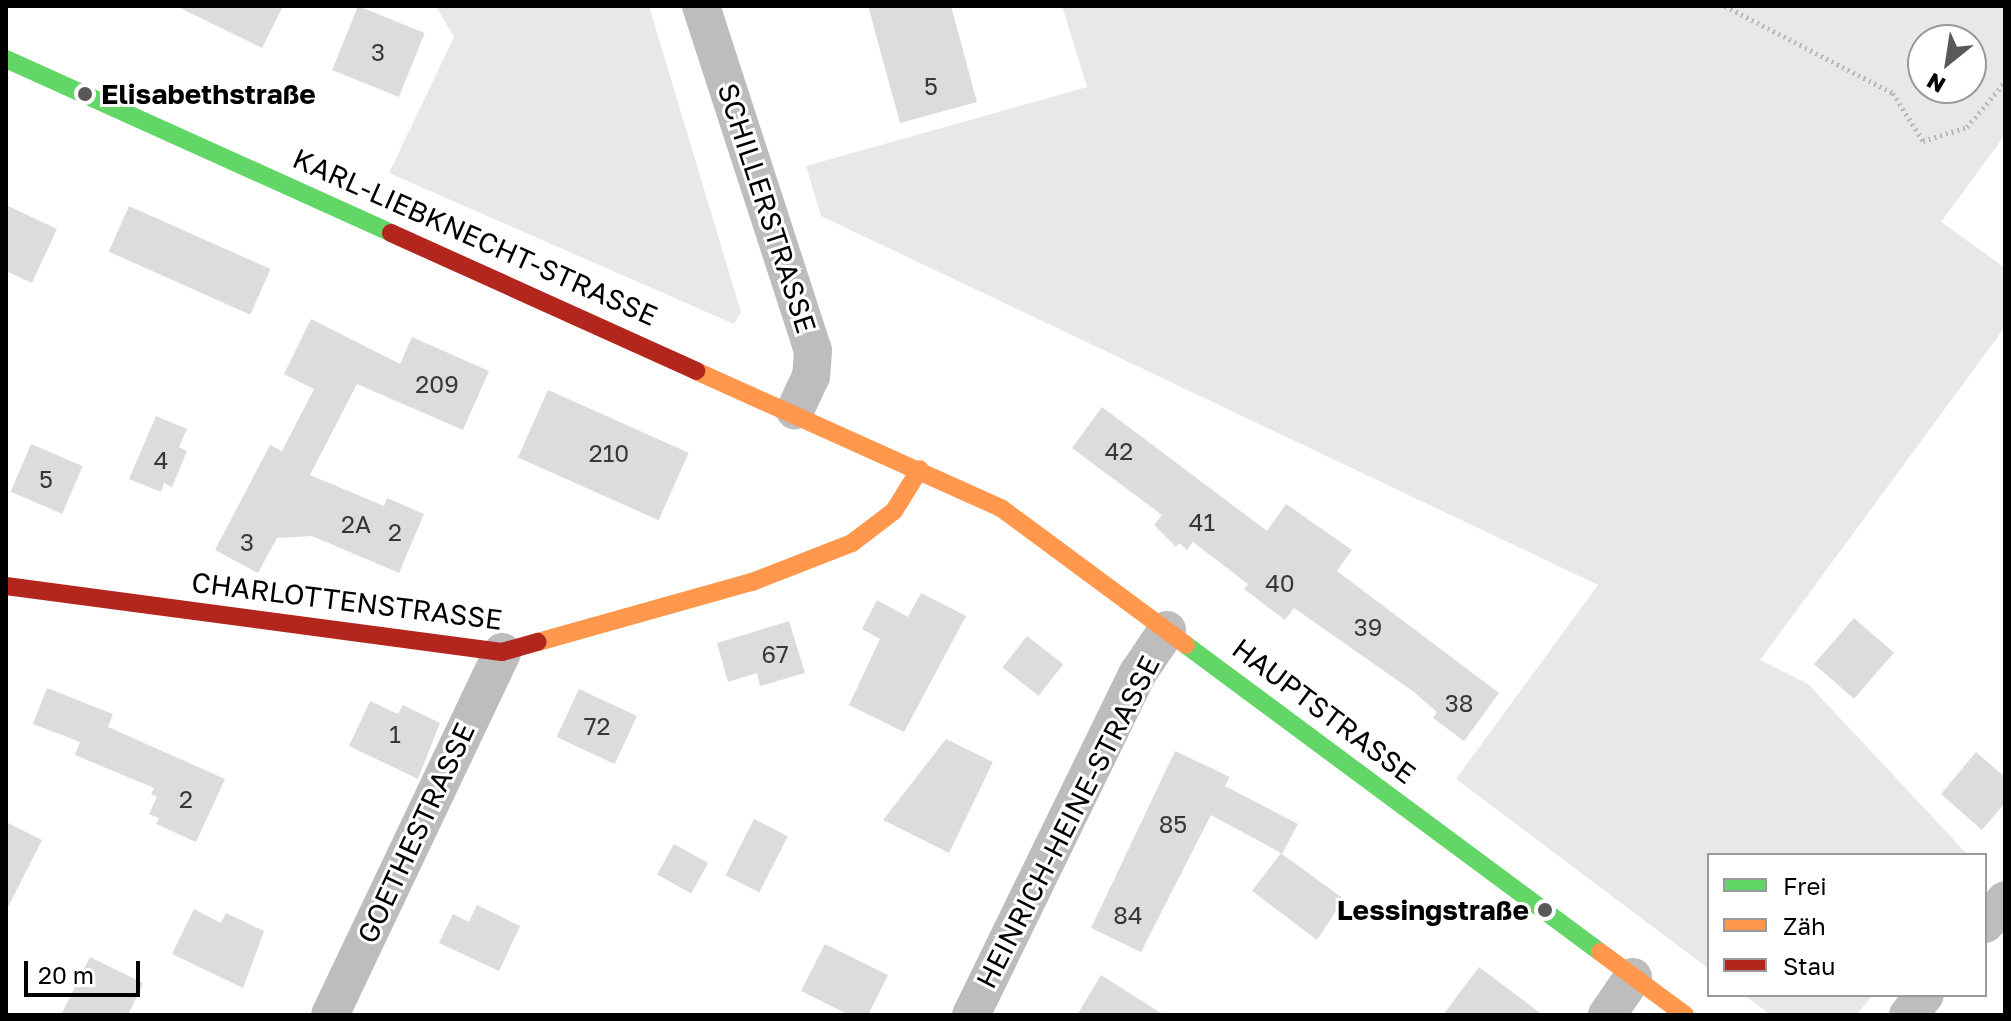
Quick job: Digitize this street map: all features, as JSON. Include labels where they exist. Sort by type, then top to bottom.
[{"type":"street","name":"SCHILLERSTRASSE","points":[[701,6],[813,350],[811,376],[795,410]]},
{"type":"street","name":"KARL-LIEBKNECHT-STRASSE","points":[[6,59],[795,410],[920,469]]},
{"type":"street","name":"HAUPTSTRASSE","points":[[920,469],[1040,533],[1685,1015]]},
{"type":"street","name":"CHARLOTTENSTRASSE","points":[[6,586],[502,652],[752,582],[852,543],[894,511],[920,469]]},
{"type":"street","name":"HEINRICH-HEINE-STRASSE","points":[[971,1015],[1138,673],[1167,630]]},
{"type":"street","name":"GOETHESTRASSE","points":[[330,1015],[502,652]]},
{"type":"street","points":[[1987,922],[2005,900]]},
{"type":"street","points":[[1607,1015],[1633,977]]},
{"type":"street","points":[[1908,1015],[1923,997]]},
{"type":"path","points":[[1725,6],[1893,93],[1923,141],[1967,127],[2005,82]]},
{"type":"shaded area","points":[[436,6],[649,6],[741,312],[734,324],[389,173],[454,37]]},
{"type":"shaded area","points":[[1062,6],[2005,6],[2005,135],[1941,222],[2005,268],[2005,327],[1760,660],[1808,684],[1966,853],[1707,853],[1707,967],[1456,779],[1598,585],[821,216],[806,166],[1087,87]]},
{"type":"shaded area","points":[[1747,997],[1871,997],[1856,1015],[1771,1015]]},
{"type":"building","points":[[176,6],[283,6],[262,48]]},
{"type":"building","points":[[358,6],[425,33],[399,97],[332,70]]},
{"type":"building","points":[[868,6],[951,6],[977,102],[900,123]]},
{"type":"building","points":[[6,205],[57,229],[32,283],[6,271]]},
{"type":"building","points":[[129,206],[271,269],[250,315],[109,252]]},
{"type":"building","points":[[311,319],[400,364],[412,337],[489,371],[463,430],[357,384],[310,475],[384,506],[387,498],[424,514],[399,573],[312,536],[277,538],[258,573],[215,550],[270,445],[282,451],[314,389],[284,374]]},
{"type":"building","points":[[548,390],[689,453],[659,520],[518,458]]},
{"type":"building","points":[[1102,407],[1267,531],[1286,504],[1352,550],[1337,571],[1499,693],[1464,741],[1433,718],[1437,712],[1414,692],[1294,608],[1285,620],[1244,589],[1248,584],[1193,542],[1187,550],[1179,543],[1176,547],[1154,525],[1162,515],[1072,448]]},
{"type":"building","points":[[156,416],[187,429],[179,447],[187,451],[172,487],[164,483],[161,492],[129,479]]},
{"type":"building","points":[[31,444],[83,466],[62,514],[11,492]]},
{"type":"building","points":[[921,593],[966,616],[904,732],[849,705],[880,639],[862,629],[877,600],[908,617]]},
{"type":"building","points":[[1854,618],[1894,653],[1854,699],[1814,664]]},
{"type":"building","points":[[789,621],[805,673],[760,686],[757,673],[728,682],[717,643]]},
{"type":"building","points":[[1027,636],[1063,664],[1039,696],[1002,668]]},
{"type":"building","points":[[47,688],[113,714],[108,727],[225,779],[196,842],[156,824],[159,818],[149,814],[157,797],[151,794],[154,788],[75,755],[80,742],[33,724]]},
{"type":"building","points":[[579,689],[637,716],[615,764],[557,737]]},
{"type":"building","points":[[370,701],[398,714],[403,705],[440,723],[418,779],[349,746]]},
{"type":"building","points":[[946,739],[993,762],[949,853],[883,820]]},
{"type":"building","points":[[1175,751],[1230,777],[1225,786],[1298,824],[1282,854],[1344,899],[1317,940],[1252,891],[1281,853],[1211,815],[1141,952],[1091,928]]},
{"type":"building","points":[[1976,752],[2005,777],[2005,803],[1982,830],[1941,794]]},
{"type":"building","points":[[754,819],[788,836],[759,892],[725,875]]},
{"type":"building","points":[[6,822],[42,840],[6,911]]},
{"type":"building","points":[[674,844],[708,863],[691,894],[657,875]]},
{"type":"building","points":[[477,905],[520,926],[499,971],[439,943],[453,914],[469,922]]},
{"type":"building","points":[[194,909],[221,923],[226,913],[264,931],[243,988],[172,954]]},
{"type":"building","points":[[825,944],[888,975],[868,1015],[849,1015],[801,991]]},
{"type":"building","points":[[90,957],[143,983],[128,1015],[61,1015]]},
{"type":"building","points":[[1479,967],[1543,1015],[1443,1015]]},
{"type":"building","points":[[1101,975],[1164,1015],[1077,1015]]},
{"type":"traffic: fast","points":[[6,59],[391,233]]},
{"type":"traffic: fast","points":[[1186,645],[1600,952]]},
{"type":"traffic: slow","points":[[696,371],[1001,508],[1186,645]]},
{"type":"traffic: slow","points":[[538,642],[752,582],[852,543],[894,511],[920,469]]},
{"type":"traffic: slow","points":[[1600,952],[1685,1015]]},
{"type":"traffic: jam","points":[[391,233],[696,371]]},
{"type":"traffic: jam","points":[[6,586],[502,652],[538,642]]},
{"type":"place","name":"Elisabethstraße","points":[[85,94]]},
{"type":"place","name":"Lessingstraße","points":[[1545,910]]}]
